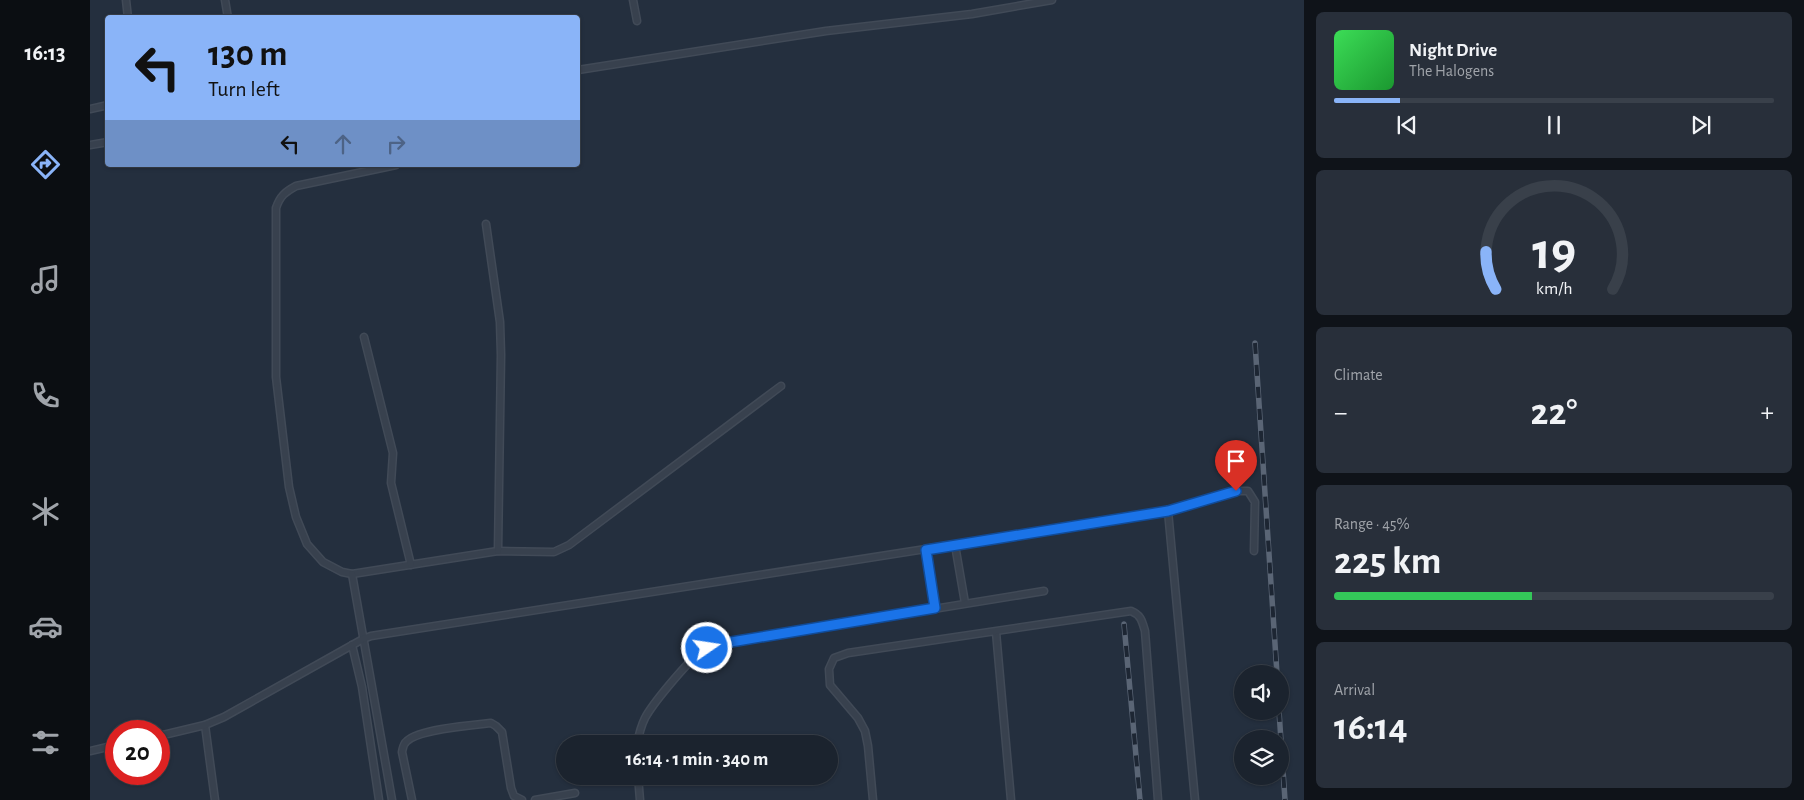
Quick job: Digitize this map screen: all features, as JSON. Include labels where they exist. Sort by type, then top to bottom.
[{"type":"lane","points":[[126,0],[128,15]]},
{"type":"lane","points":[[226,0],[228,15]]},
{"type":"lane","points":[[633,0],[637,21]]},
{"type":"lane","points":[[580,70],[826,31],[972,14],[1052,0]]},
{"type":"lane","points":[[90,109],[105,106]]},
{"type":"lane","points":[[90,145],[105,142]]},
{"type":"lane","points":[[386,167],[296,186],[284,193],[279,199],[276,208],[276,377],[289,487],[296,518],[307,544],[323,562],[337,570],[352,574],[498,551],[554,552],[569,545],[781,386]]},
{"type":"lane","points":[[486,224],[500,322],[498,551]]},
{"type":"lane","points":[[364,337],[392,454],[391,483],[411,565]]},
{"type":"lane","points":[[170,733],[205,725],[253,701],[371,636],[1168,511],[1236,491],[1248,491],[1255,502],[1254,551]]},
{"type":"lane","points":[[1168,511],[1195,800]]},
{"type":"lane","points":[[955,545],[965,603]]},
{"type":"lane","points":[[926,550],[935,608]]},
{"type":"lane","points":[[352,574],[392,800]]},
{"type":"lane","points":[[639,735],[646,716],[686,666],[707,648],[719,644],[1044,591]]},
{"type":"lane","points":[[873,800],[865,731],[858,718],[830,684],[829,669],[834,658],[848,653],[1131,611],[1138,614],[1145,631],[1158,800]]},
{"type":"lane","points":[[996,632],[1010,800]]},
{"type":"lane","points":[[352,645],[362,687],[379,800]]},
{"type":"lane","points":[[412,800],[402,752],[408,739],[430,731],[491,723],[502,732],[513,798],[522,800]]},
{"type":"lane","points":[[205,725],[215,800]]},
{"type":"lane","points":[[90,751],[105,748]]},
{"type":"lane","points":[[639,785],[640,800]]},
{"type":"lane","points":[[535,800],[575,793]]},
{"type":"railway","points":[[1255,343],[1276,665]]},
{"type":"railway","points":[[1124,624],[1140,800]]},
{"type":"railway","points":[[1280,720],[1285,800]]},
{"type":"route","points":[[707,648],[719,644],[935,608],[926,550],[1168,511],[1236,491]]}]
